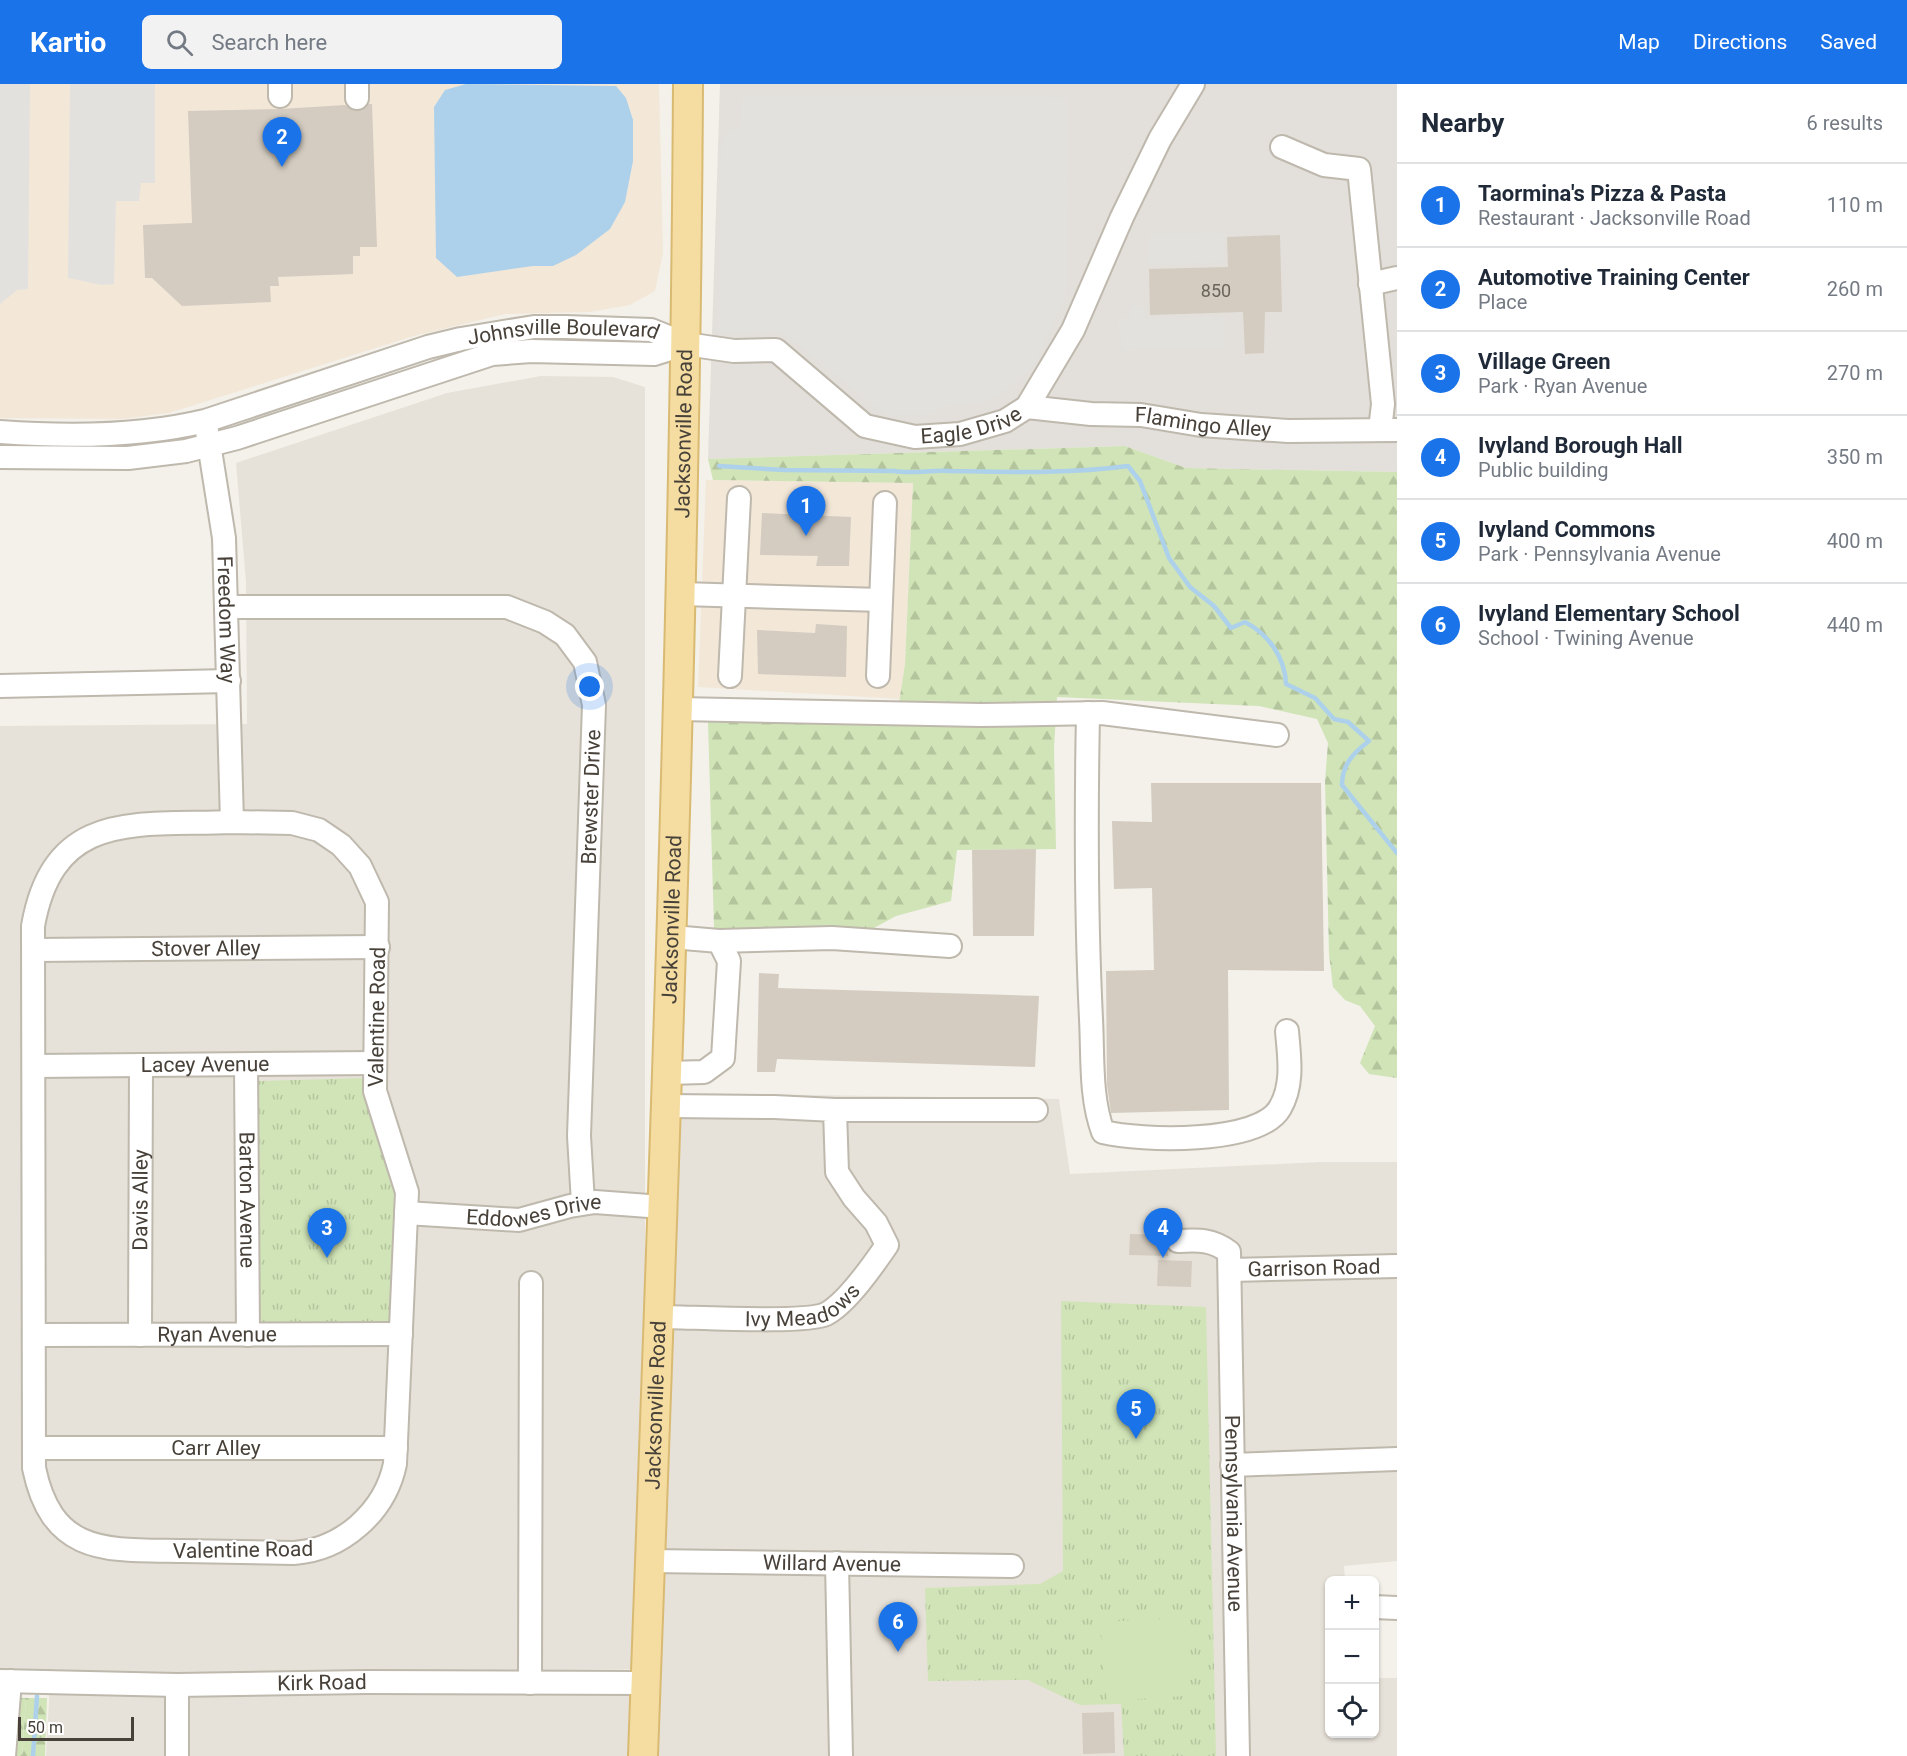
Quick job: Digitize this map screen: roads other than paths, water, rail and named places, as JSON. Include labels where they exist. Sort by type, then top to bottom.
[{"type":"main road","name":"Jacksonville Road","points":[[643,1756],[660,1317],[679,709],[688,84]]},
{"type":"street","name":"Eagle Drive","points":[[686,344],[734,351],[776,350],[865,426],[915,437],[960,434],[1005,421],[1027,407],[1073,330],[1122,217],[1160,139],[1193,84]]},
{"type":"street","points":[[1282,147],[1324,165],[1359,169],[1383,404],[1389,430]]},
{"type":"street","points":[[1370,284],[1397,278]]},
{"type":"street","name":"Johnsville Boulevard","points":[[0,432],[124,433],[176,428],[206,421],[428,347],[502,332],[544,327],[651,330],[686,344]]},
{"type":"street","name":"Johnsville Boulevard","points":[[0,457],[128,458],[158,456],[210,446],[492,354],[542,351],[654,354],[686,344]]},
{"type":"street","name":"Flamingo Alley","points":[[1027,407],[1091,414],[1141,415],[1201,425],[1288,431],[1389,430]]},
{"type":"street","name":"Freedom Way","points":[[206,421],[224,538],[232,822]]},
{"type":"street","points":[[730,676],[732,595],[739,498]]},
{"type":"street","points":[[878,676],[885,503]]},
{"type":"street","points":[[682,594],[881,600]]},
{"type":"street","name":"Brewster Drive","points":[[227,607],[507,607],[555,628],[565,635],[585,662],[594,705],[579,1136],[583,1203]]},
{"type":"street","points":[[0,686],[229,681]]},
{"type":"street","points":[[679,709],[981,715],[1088,713],[1277,735]]},
{"type":"street","points":[[1088,713],[1085,827],[1090,998],[1096,1113],[1103,1132],[1127,1138],[1219,1136],[1258,1126],[1280,1109],[1291,1074],[1287,1031]]},
{"type":"street","name":"Valentine Road","points":[[232,822],[298,824],[319,830],[341,845],[360,866],[373,891],[378,915],[375,1091],[407,1192],[396,1448],[392,1480],[368,1516],[331,1545],[294,1553],[112,1551],[99,1548],[70,1533],[53,1515],[37,1482],[34,1448],[33,926],[48,874],[78,843],[88,836],[122,827],[232,822]]},
{"type":"street","points":[[672,937],[719,941],[832,938],[950,946]]},
{"type":"street","points":[[668,1073],[704,1072],[723,1058],[729,960],[719,941]]},
{"type":"street","name":"Stover Alley","points":[[34,950],[378,947]]},
{"type":"street","name":"Lacey Avenue","points":[[34,1066],[375,1063]]},
{"type":"street","name":"Davis Alley","points":[[140,1335],[141,1065]]},
{"type":"street","name":"Barton Avenue","points":[[246,1065],[248,1335]]},
{"type":"street","points":[[667,1106],[835,1110],[1036,1110]]},
{"type":"street","name":"Ivy Meadows","points":[[660,1317],[792,1318],[826,1314],[862,1281],[887,1245],[876,1223],[854,1198],[837,1172],[835,1110]]},
{"type":"street","name":"Eddowes Drive","points":[[406,1213],[519,1220],[583,1203],[662,1207]]},
{"type":"street","points":[[1178,1241],[1203,1240],[1217,1244],[1229,1252],[1230,1270]]},
{"type":"street","name":"Garrison Road","points":[[1230,1270],[1397,1266]]},
{"type":"street","name":"Pennsylvania Avenue","points":[[1230,1270],[1238,1756]]},
{"type":"street","points":[[530,1683],[531,1283]]},
{"type":"street","name":"Ryan Avenue","points":[[34,1335],[401,1334]]},
{"type":"street","name":"Carr Alley","points":[[34,1448],[396,1448]]},
{"type":"street","points":[[1232,1465],[1397,1460]]},
{"type":"street","name":"Willard Avenue","points":[[650,1561],[1012,1566]]},
{"type":"street","points":[[837,1563],[841,1756]]},
{"type":"street","points":[[1379,1607],[1397,1608]]},
{"type":"street","points":[[4,1756],[5,1681]]},
{"type":"street","name":"Kirk Road","points":[[5,1681],[177,1685],[645,1683]]},
{"type":"street","points":[[177,1685],[177,1756]]},
{"type":"water","points":[[466,84],[616,86],[626,98],[633,120],[633,161],[625,202],[610,229],[576,255],[553,266],[533,266],[457,277],[436,258],[434,107],[445,90]]},
{"type":"waterway","points":[[719,466],[784,470],[908,472],[1061,471],[1128,466],[1140,481],[1169,558],[1190,587],[1214,606],[1231,628],[1245,622],[1261,633],[1279,656],[1286,684],[1315,698],[1334,719],[1348,722],[1369,741],[1346,765],[1342,785],[1397,853]]},
{"type":"waterway","points":[[33,1756],[37,1696]]},
{"type":"place","name":"Automotive Training Center","points":[[282,167]]},
{"type":"place","name":"Taormina's Pizza & Pasta","points":[[806,536]]},
{"type":"place","name":"Village Green","points":[[327,1258]]},
{"type":"place","name":"Ivyland Borough Hall","points":[[1163,1258]]},
{"type":"place","name":"Ivyland Commons","points":[[1136,1439]]},
{"type":"place","name":"Ivyland Elementary School","points":[[898,1652]]}]
